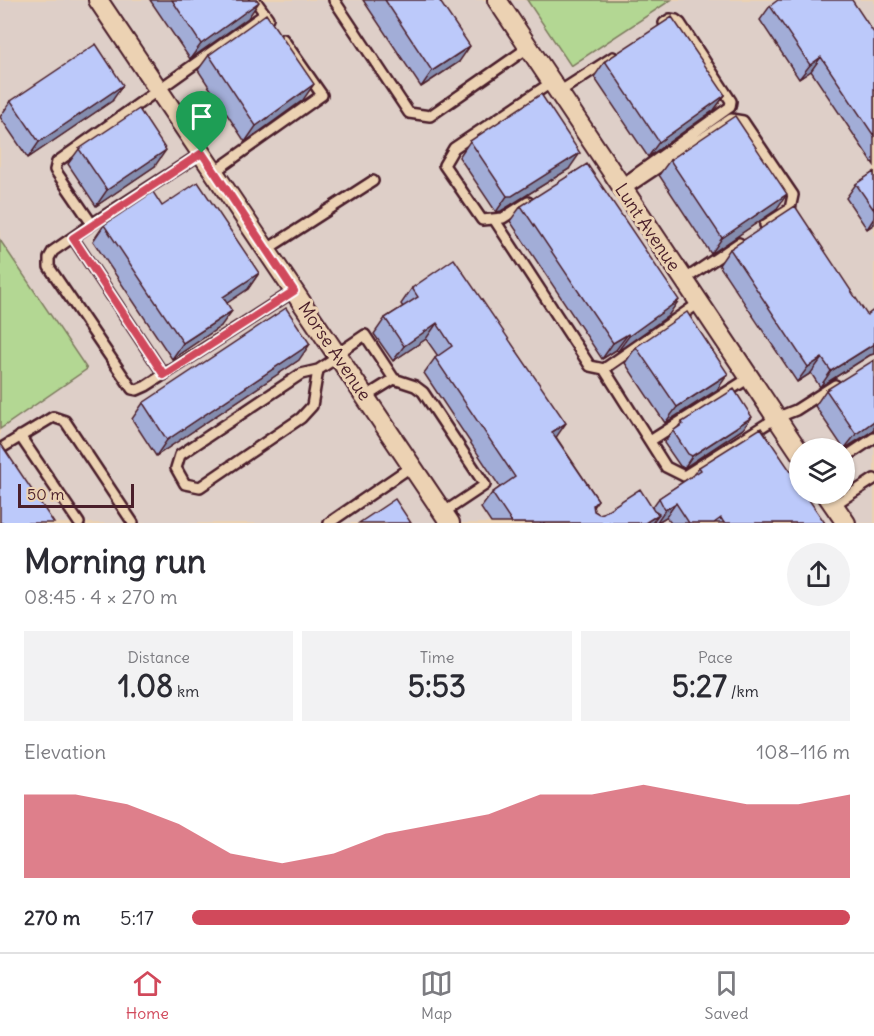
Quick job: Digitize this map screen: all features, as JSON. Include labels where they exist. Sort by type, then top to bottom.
[{"type":"street","name":"Lunt Avenue","points":[[497,0],[555,87],[596,159],[622,188],[790,438]]},
{"type":"street","name":"Morse Avenue","points":[[100,1],[447,518]]},
{"type":"street","points":[[833,504],[846,523]]},
{"type":"lane","points":[[255,0],[272,23]]},
{"type":"lane","points":[[333,0],[409,113],[430,116],[529,47]]},
{"type":"lane","points":[[92,225],[55,170],[55,164],[265,14]]},
{"type":"lane","points":[[622,188],[730,107],[731,100],[680,23],[670,19],[652,31]]},
{"type":"lane","points":[[214,172],[322,95],[278,32]]},
{"type":"lane","points":[[532,200],[503,218],[482,220],[444,165],[454,148],[555,87],[624,50]]},
{"type":"lane","points":[[622,188],[731,119],[743,121],[793,195],[790,208],[761,228]]},
{"type":"lane","points":[[202,153],[53,251],[49,258],[49,267],[132,389],[137,390],[294,291]]},
{"type":"lane","points":[[267,250],[373,181]]},
{"type":"lane","points":[[494,219],[590,366],[604,369],[666,467],[684,476],[776,418],[796,410],[845,379]]},
{"type":"lane","points":[[684,280],[752,235]]},
{"type":"lane","points":[[73,238],[164,375]]},
{"type":"lane","points":[[604,369],[699,303]]},
{"type":"lane","points":[[318,370],[312,406],[301,418],[200,487],[185,484],[176,468],[180,455],[301,374],[318,370],[365,335],[394,379],[415,386],[423,392],[485,485],[447,518]]},
{"type":"lane","points":[[650,441],[749,378]]},
{"type":"lane","points":[[366,397],[394,379]]},
{"type":"lane","points":[[0,449],[53,417],[65,421],[133,523]]},
{"type":"lane","points":[[20,436],[79,523]]},
{"type":"lane","points":[[855,451],[874,438]]},
{"type":"lane","points":[[329,523],[412,466]]},
{"type":"lane","points":[[855,488],[874,479]]},
{"type":"shaded area","points":[[0,0],[874,0],[874,523],[0,523],[0,429],[87,369],[0,240]]},
{"type":"green space","points":[[527,0],[671,0],[571,66]]},
{"type":"green space","points":[[0,240],[87,369],[0,429]]},
{"type":"building","points":[[172,0],[257,0],[259,2],[201,44]]},
{"type":"building","points":[[385,0],[439,0],[470,46],[432,71]]},
{"type":"building","points":[[778,0],[852,0],[874,33],[874,136],[821,57],[810,65],[770,6]]},
{"type":"building","points":[[266,14],[314,84],[256,126],[209,55]]},
{"type":"building","points":[[672,17],[725,95],[659,142],[605,61]]},
{"type":"building","points":[[96,44],[123,85],[39,142],[11,101]]},
{"type":"building","points":[[541,94],[580,153],[512,196],[507,196],[470,141]]},
{"type":"building","points":[[139,109],[166,150],[107,190],[79,149]]},
{"type":"building","points":[[735,116],[787,194],[722,238],[670,160]]},
{"type":"building","points":[[587,164],[679,300],[629,336],[628,334],[613,343],[521,206]]},
{"type":"building","points":[[874,172],[874,210],[856,184]]},
{"type":"building","points":[[198,182],[259,273],[223,297],[232,311],[183,343],[104,225],[153,192],[162,206]]},
{"type":"building","points":[[795,206],[867,315],[874,310],[874,344],[831,371],[822,358],[808,367],[730,249]]},
{"type":"building","points":[[454,259],[566,423],[552,432],[598,500],[593,505],[594,511],[599,514],[603,513],[640,489],[654,511],[659,514],[645,523],[512,523],[492,493],[515,477],[435,358],[452,346],[437,323],[404,346],[385,318],[418,297],[412,288]]},
{"type":"building","points":[[286,308],[310,344],[167,440],[143,403]]},
{"type":"building","points":[[687,312],[728,374],[677,407],[636,347]]},
{"type":"building","points":[[874,360],[874,421],[856,434],[826,390]]},
{"type":"building","points":[[734,389],[752,417],[692,456],[688,454],[673,431],[683,424],[682,422]]},
{"type":"building","points":[[761,428],[789,469],[789,504],[812,504],[825,523],[724,523],[721,518],[714,523],[689,523],[676,503],[665,510],[659,498],[701,470],[699,467]]},
{"type":"building","points":[[1,444],[54,523],[0,523]]},
{"type":"building","points":[[395,499],[411,523],[359,523]]},
{"type":"route","points":[[202,153],[294,291],[164,375],[73,238],[202,153]]}]
